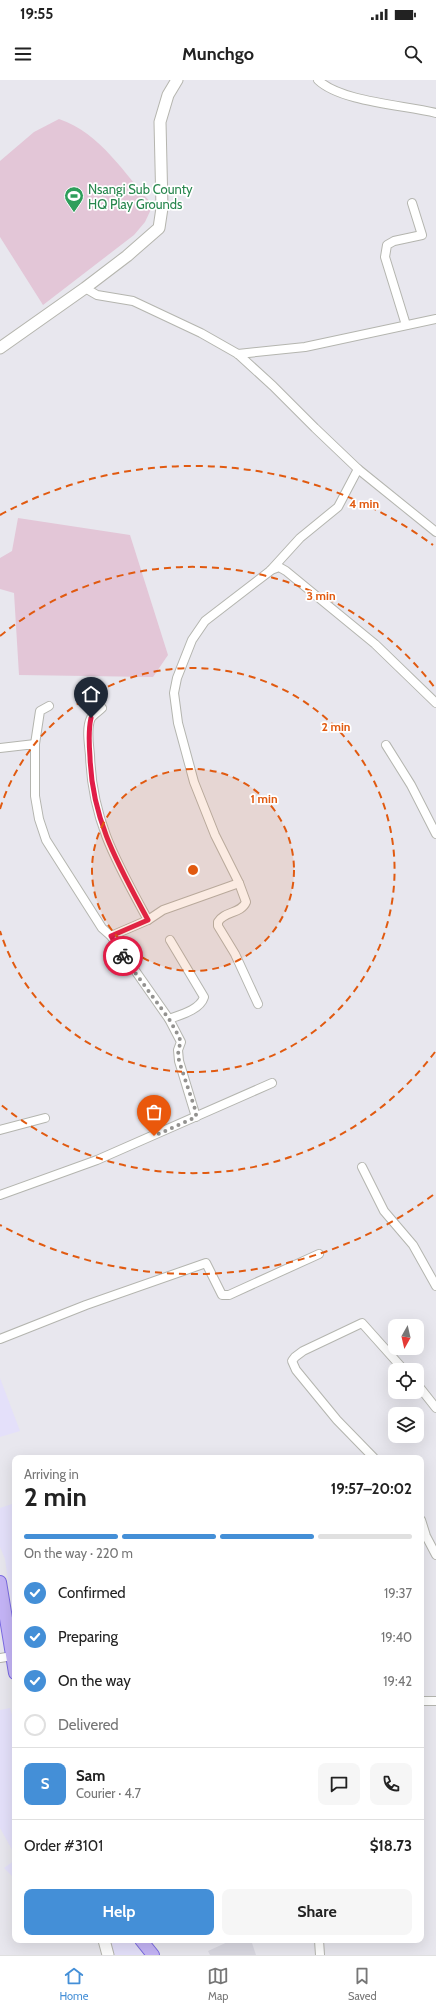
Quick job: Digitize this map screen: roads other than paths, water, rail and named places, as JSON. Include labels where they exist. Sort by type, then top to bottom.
[{"type":"main road","points":[[0,1582],[6,1657],[12,1668]]},
{"type":"main road","points":[[143,1943],[153,1955]]},
{"type":"street","points":[[0,348],[85,288],[127,256],[158,228],[162,208],[160,122],[168,95],[177,80]]},
{"type":"street","points":[[318,80],[324,86],[364,100],[436,113]]},
{"type":"street","points":[[406,324],[385,257],[387,245],[394,241],[422,236],[412,203]]},
{"type":"street","points":[[85,288],[97,295],[133,301],[200,333],[238,354],[358,469],[436,532]]},
{"type":"street","points":[[238,354],[305,347],[406,324],[436,319]]},
{"type":"street","points":[[270,571],[300,538],[338,507],[358,469]]},
{"type":"street","points":[[258,1004],[235,954],[218,922],[221,917],[244,906],[246,902],[239,883],[215,835],[194,782],[178,723],[174,693],[177,678],[192,640],[205,621],[270,571],[279,566],[375,644],[436,703]]},
{"type":"street","points":[[48,706],[40,710],[35,744],[35,796],[39,818],[46,840],[102,928],[111,936],[169,1019],[180,1040],[177,1055],[196,1117]]},
{"type":"street","points":[[102,708],[91,718],[89,728],[90,769],[94,801],[114,857],[148,920]]},
{"type":"street","points":[[0,748],[35,744]]},
{"type":"street","points":[[386,745],[411,785],[436,834]]},
{"type":"street","points":[[111,936],[148,920],[163,910],[239,883]]},
{"type":"street","points":[[169,1019],[195,1008],[202,1002],[204,997],[170,940]]},
{"type":"street","points":[[0,1195],[97,1160],[272,1083]]},
{"type":"street","points":[[0,1130],[45,1118]]},
{"type":"street","points":[[362,1167],[384,1211],[413,1245],[436,1286]]},
{"type":"street","points":[[0,1339],[86,1305],[206,1263],[222,1295],[229,1295],[318,1254]]},
{"type":"street","points":[[371,1455],[337,1420],[296,1370],[292,1362],[295,1357],[303,1351],[362,1322],[398,1363]]},
{"type":"street","points":[[424,1393],[436,1408]]},
{"type":"street","points":[[424,1530],[436,1555]]},
{"type":"street","points":[[424,1700],[435,1698]]},
{"type":"street","points":[[105,1943],[108,1955]]},
{"type":"street","points":[[319,1943],[320,1955]]},
{"type":"place","name":"Nsangi Sub County HQ Play Grounds","points":[[74,213]]}]
